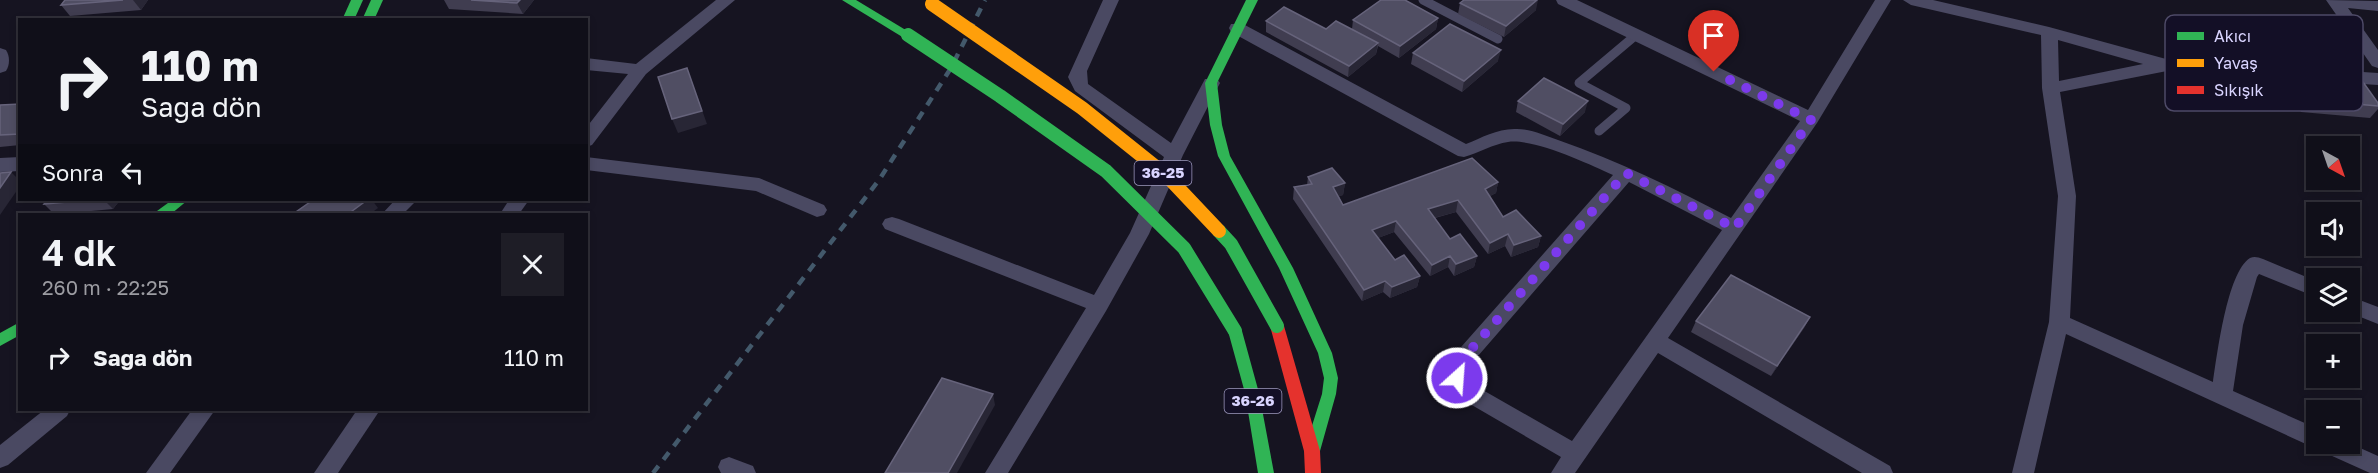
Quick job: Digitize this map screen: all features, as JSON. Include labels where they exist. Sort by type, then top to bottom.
[{"type":"main road","points":[[349,18],[357,0]]},
{"type":"main road","points":[[369,18],[378,0]]},
{"type":"main road","name":"36-26","points":[[848,0],[908,35],[1000,96],[1106,171],[1184,248],[1235,331],[1252,393],[1266,473]]},
{"type":"main road","points":[[1252,0],[1211,83],[1216,125],[1224,156],[1286,268],[1325,353],[1331,378],[1329,394],[1312,451]]},
{"type":"main road","name":"36-25","points":[[928,2],[1082,108],[1167,176],[1231,244],[1277,326],[1312,451],[1313,473]]},
{"type":"main road","points":[[163,213],[180,201]]},
{"type":"main road","points":[[0,340],[18,329]]},
{"type":"street","points":[[588,138],[640,70],[705,15],[727,0]]},
{"type":"street","points":[[1111,0],[1078,71],[1077,77],[1081,87],[1174,155]]},
{"type":"street","points":[[1564,0],[1811,120]]},
{"type":"street","points":[[1562,473],[1811,120],[1883,0]]},
{"type":"street","points":[[1911,0],[2049,32],[2165,65]]},
{"type":"street","points":[[2335,1],[2378,6]]},
{"type":"street","points":[[2335,1],[2345,15]]},
{"type":"street","points":[[1237,28],[1464,151],[1501,136],[1518,135],[1578,153],[1626,173],[1735,228]]},
{"type":"street","points":[[2023,473],[2059,322],[2067,196],[2051,88],[2049,32]]},
{"type":"street","points":[[2363,41],[2378,62]]},
{"type":"street","points":[[0,54],[0,67]]},
{"type":"street","points":[[588,64],[640,70]]},
{"type":"street","points":[[2051,88],[2165,65]]},
{"type":"street","points":[[2363,78],[2378,79]]},
{"type":"street","points":[[996,473],[1099,305],[1139,234],[1174,155],[1211,83]]},
{"type":"street","points":[[588,163],[759,185],[817,210]]},
{"type":"street","points":[[0,165],[18,164]]},
{"type":"street","points":[[1575,454],[1466,391],[1457,378],[1461,361],[1626,173]]},
{"type":"street","points":[[392,213],[406,201]]},
{"type":"street","points":[[892,224],[1099,305]]},
{"type":"street","points":[[2221,396],[2241,285],[2250,268],[2256,264],[2306,285]]},
{"type":"street","points":[[2360,309],[2378,316]]},
{"type":"street","points":[[2059,322],[2306,434]]},
{"type":"street","points":[[1655,341],[1882,473]]},
{"type":"street","points":[[0,458],[58,411]]},
{"type":"street","points":[[157,473],[203,411]]},
{"type":"street","points":[[325,473],[368,411]]},
{"type":"street","points":[[2351,454],[2378,466]]},
{"type":"lane","points":[[1423,0],[1498,39]]},
{"type":"lane","points":[[1599,131],[1626,108],[1579,82],[1636,35]]},
{"type":"building","points":[[65,0],[123,0],[61,5]]},
{"type":"building","points":[[471,0],[520,0],[517,3]]},
{"type":"building","points":[[1381,0],[1405,0],[1438,18],[1400,46],[1353,20]]},
{"type":"building","points":[[1464,0],[1537,0],[1506,26],[1460,3]]},
{"type":"building","points":[[1284,7],[1326,29],[1336,21],[1378,43],[1349,66],[1266,21]]},
{"type":"building","points":[[1450,24],[1501,50],[1464,81],[1413,53]]},
{"type":"building","points":[[687,68],[702,111],[672,119],[658,77]]},
{"type":"building","points":[[1544,78],[1588,101],[1563,124],[1518,101]]},
{"type":"building","points":[[2363,82],[2378,103],[2378,106],[2363,105]]},
{"type":"building","points":[[18,104],[18,134],[0,135],[0,105]]},
{"type":"building","points":[[1472,158],[1498,182],[1485,189],[1503,217],[1516,210],[1541,236],[1514,245],[1508,234],[1490,243],[1458,200],[1428,209],[1450,239],[1460,234],[1477,256],[1456,264],[1450,256],[1432,265],[1396,221],[1372,230],[1395,260],[1404,255],[1420,276],[1392,287],[1385,281],[1364,290],[1294,187],[1312,184],[1308,177],[1332,168],[1345,183],[1333,187],[1343,205]]},
{"type":"building","points":[[11,172],[0,188],[0,173]]},
{"type":"building","points":[[46,201],[78,201],[44,204]]},
{"type":"building","points":[[312,201],[366,201],[349,213],[294,213]]},
{"type":"building","points":[[1731,275],[1810,317],[1777,366],[1696,321]]},
{"type":"building","points":[[942,378],[993,394],[948,473],[885,473]]},
{"type":"railway","points":[[653,473],[879,180],[951,68],[985,0]]},
{"type":"traffic: fast","points":[[349,18],[357,0]]},
{"type":"traffic: fast","points":[[369,18],[377,0]]},
{"type":"traffic: fast","points":[[848,0],[908,35]]},
{"type":"traffic: fast","points":[[1252,0],[1211,83],[1216,125],[1224,156],[1286,268],[1325,353],[1331,378],[1329,394],[1312,451]]},
{"type":"traffic: fast","points":[[908,35],[1000,96],[1106,171],[1184,248],[1235,331]]},
{"type":"traffic: fast","points":[[163,213],[180,201]]},
{"type":"traffic: fast","points":[[1219,231],[1231,244],[1277,326]]},
{"type":"traffic: fast","points":[[0,340],[18,329]]},
{"type":"traffic: fast","points":[[1235,331],[1252,393],[1266,473]]},
{"type":"traffic: jam","points":[[1277,326],[1312,451],[1313,473]]},
{"type":"traffic: slow","points":[[932,4],[1082,108],[1167,176],[1219,231]]},
{"type":"route","points":[[1457,378],[1461,361],[1626,173],[1735,228],[1811,120],[1714,72]]}]
